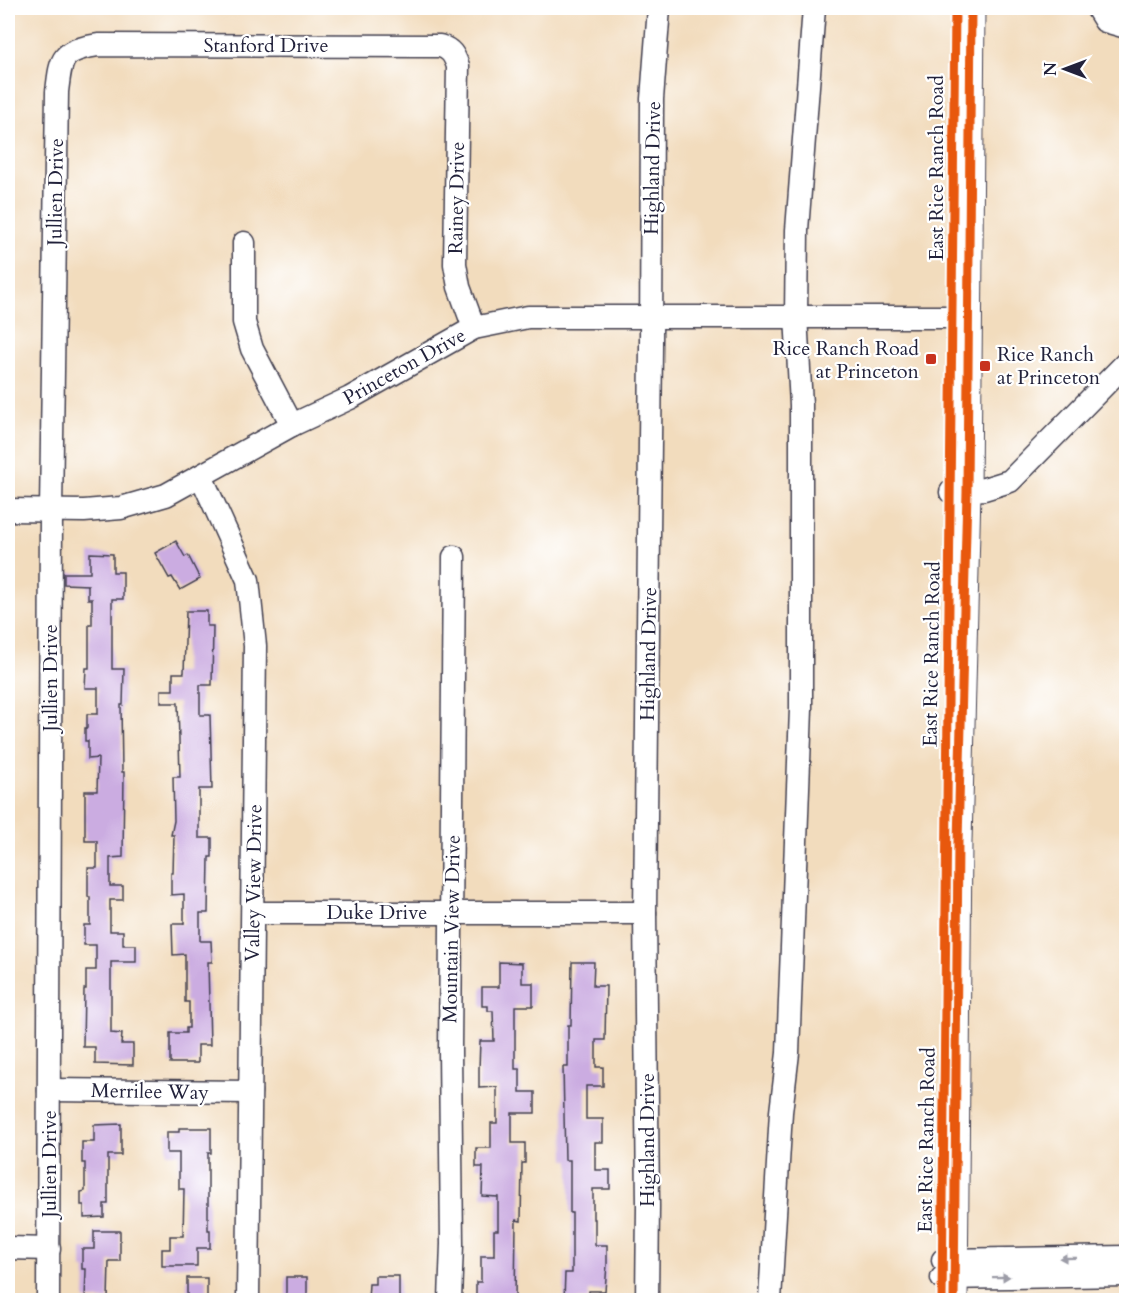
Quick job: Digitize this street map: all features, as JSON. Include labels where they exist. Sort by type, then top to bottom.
[{"type":"main road","name":"East Rice Ranch Road","points":[[955,8],[961,317]]},
{"type":"main road","name":"East Rice Ranch Road","points":[[948,1280],[958,842],[961,317],[971,8]]},
{"type":"street","name":"Highland Drive","points":[[647,1300],[645,913],[652,99],[659,8]]},
{"type":"street","points":[[1097,8],[1105,21],[1126,27]]},
{"type":"street","points":[[770,1300],[781,1112],[788,1053],[801,709],[801,405],[796,316],[797,230],[814,9]]},
{"type":"street","name":"Stanford Drive","points":[[65,57],[79,48],[98,45],[440,46],[448,48],[454,55],[458,66]]},
{"type":"street","name":"Jullien Drive","points":[[48,1300],[51,510],[57,92],[60,64],[65,57]]},
{"type":"street","name":"Rainey Drive","points":[[458,66],[454,264],[474,328]]},
{"type":"street","points":[[244,243],[244,322],[252,349],[292,425]]},
{"type":"street","name":"Princeton Drive","points":[[8,510],[84,511],[121,507],[166,495],[292,425],[350,398],[474,328],[528,317],[961,317]]},
{"type":"street","points":[[959,492],[1010,481],[1126,363]]},
{"type":"street","name":"Valley View Drive","points":[[201,477],[248,580],[255,646],[248,1300]]},
{"type":"street","name":"Mountain View Drive","points":[[450,1300],[454,557]]},
{"type":"street","name":"Duke Drive","points":[[253,913],[645,913]]},
{"type":"street","name":"Merrilee Way","points":[[49,1090],[250,1092]]},
{"type":"street","points":[[8,1248],[49,1249]]},
{"type":"street","points":[[948,1280],[1126,1257]]},
{"type":"street","points":[[948,1280],[1126,1275]]},
{"type":"building","points":[[176,541],[185,557],[188,555],[200,579],[180,590],[172,577],[169,578],[155,553]]},
{"type":"building","points":[[90,553],[113,554],[113,572],[123,572],[123,599],[112,599],[112,669],[124,669],[123,705],[121,705],[122,772],[124,772],[123,857],[110,858],[110,886],[123,886],[123,900],[110,900],[110,931],[123,931],[123,945],[136,945],[136,962],[111,962],[111,1033],[122,1034],[121,1044],[133,1044],[133,1065],[95,1064],[95,1047],[83,1047],[86,970],[96,970],[96,945],[84,945],[84,925],[90,925],[88,868],[97,868],[97,841],[85,841],[85,791],[97,791],[98,758],[88,759],[85,728],[87,728],[87,714],[98,714],[98,688],[85,688],[86,668],[89,668],[89,625],[92,625],[92,599],[88,599],[88,585],[64,584],[64,573],[90,573]]},
{"type":"building","points":[[186,611],[207,611],[207,626],[213,626],[212,685],[200,685],[200,715],[210,715],[212,789],[199,789],[199,838],[212,838],[212,857],[209,857],[208,913],[200,913],[200,941],[211,941],[212,962],[208,962],[210,1045],[198,1045],[198,1063],[170,1063],[170,1033],[186,1033],[186,1028],[189,1028],[189,1002],[185,1002],[185,954],[173,955],[172,924],[184,924],[184,894],[171,895],[174,835],[171,835],[174,821],[173,777],[180,777],[178,703],[161,703],[161,690],[173,690],[173,673],[184,673]]},
{"type":"building","points":[[499,962],[522,963],[522,983],[533,983],[533,1006],[515,1006],[515,1069],[520,1069],[520,1092],[535,1092],[535,1113],[512,1113],[512,1143],[525,1143],[525,1163],[522,1163],[521,1221],[516,1220],[515,1300],[476,1300],[476,1282],[481,1282],[481,1256],[494,1256],[494,1230],[498,1230],[498,1197],[482,1196],[483,1167],[476,1167],[476,1148],[491,1148],[491,1123],[497,1123],[497,1087],[479,1088],[479,1069],[480,1041],[494,1041],[493,1011],[488,1011],[488,1006],[482,1006],[482,987],[499,987]]},
{"type":"building","points":[[572,962],[594,962],[593,986],[606,986],[605,1040],[596,1040],[596,1067],[603,1067],[603,1086],[586,1086],[586,1119],[603,1119],[603,1142],[595,1142],[595,1170],[610,1170],[610,1189],[593,1189],[593,1219],[595,1219],[595,1245],[607,1245],[607,1264],[605,1291],[589,1291],[588,1300],[564,1300],[565,1273],[572,1273],[570,1160],[565,1160],[563,1067],[568,1067]]},
{"type":"building","points":[[121,1124],[121,1155],[108,1155],[108,1204],[104,1204],[104,1217],[84,1218],[84,1205],[81,1205],[81,1192],[85,1191],[82,1142],[94,1142],[94,1125]]},
{"type":"building","points":[[179,1128],[211,1128],[211,1153],[208,1153],[210,1248],[197,1248],[197,1266],[162,1266],[162,1249],[170,1249],[170,1236],[183,1236],[184,1189],[179,1189],[179,1153],[167,1153],[167,1132],[179,1132]]},
{"type":"building","points":[[94,1231],[120,1231],[120,1261],[109,1261],[108,1300],[85,1300],[86,1269],[82,1269],[82,1249],[94,1249]]},
{"type":"building","points":[[375,1276],[399,1276],[399,1300],[368,1300],[369,1284],[375,1284]]},
{"type":"building","points":[[286,1277],[307,1277],[307,1300],[286,1300]]},
{"type":"building","points":[[187,1278],[207,1278],[207,1300],[187,1300]]},
{"type":"cycle path","points":[[942,1300],[955,8]]},
{"type":"cycle path","points":[[954,1300],[958,842],[967,492],[971,8]]},
{"type":"place","name":"Rice Ranch Road at Princeton","points":[[931,359]]},
{"type":"place","name":"Rice Ranch at Princeton","points":[[985,366]]}]
